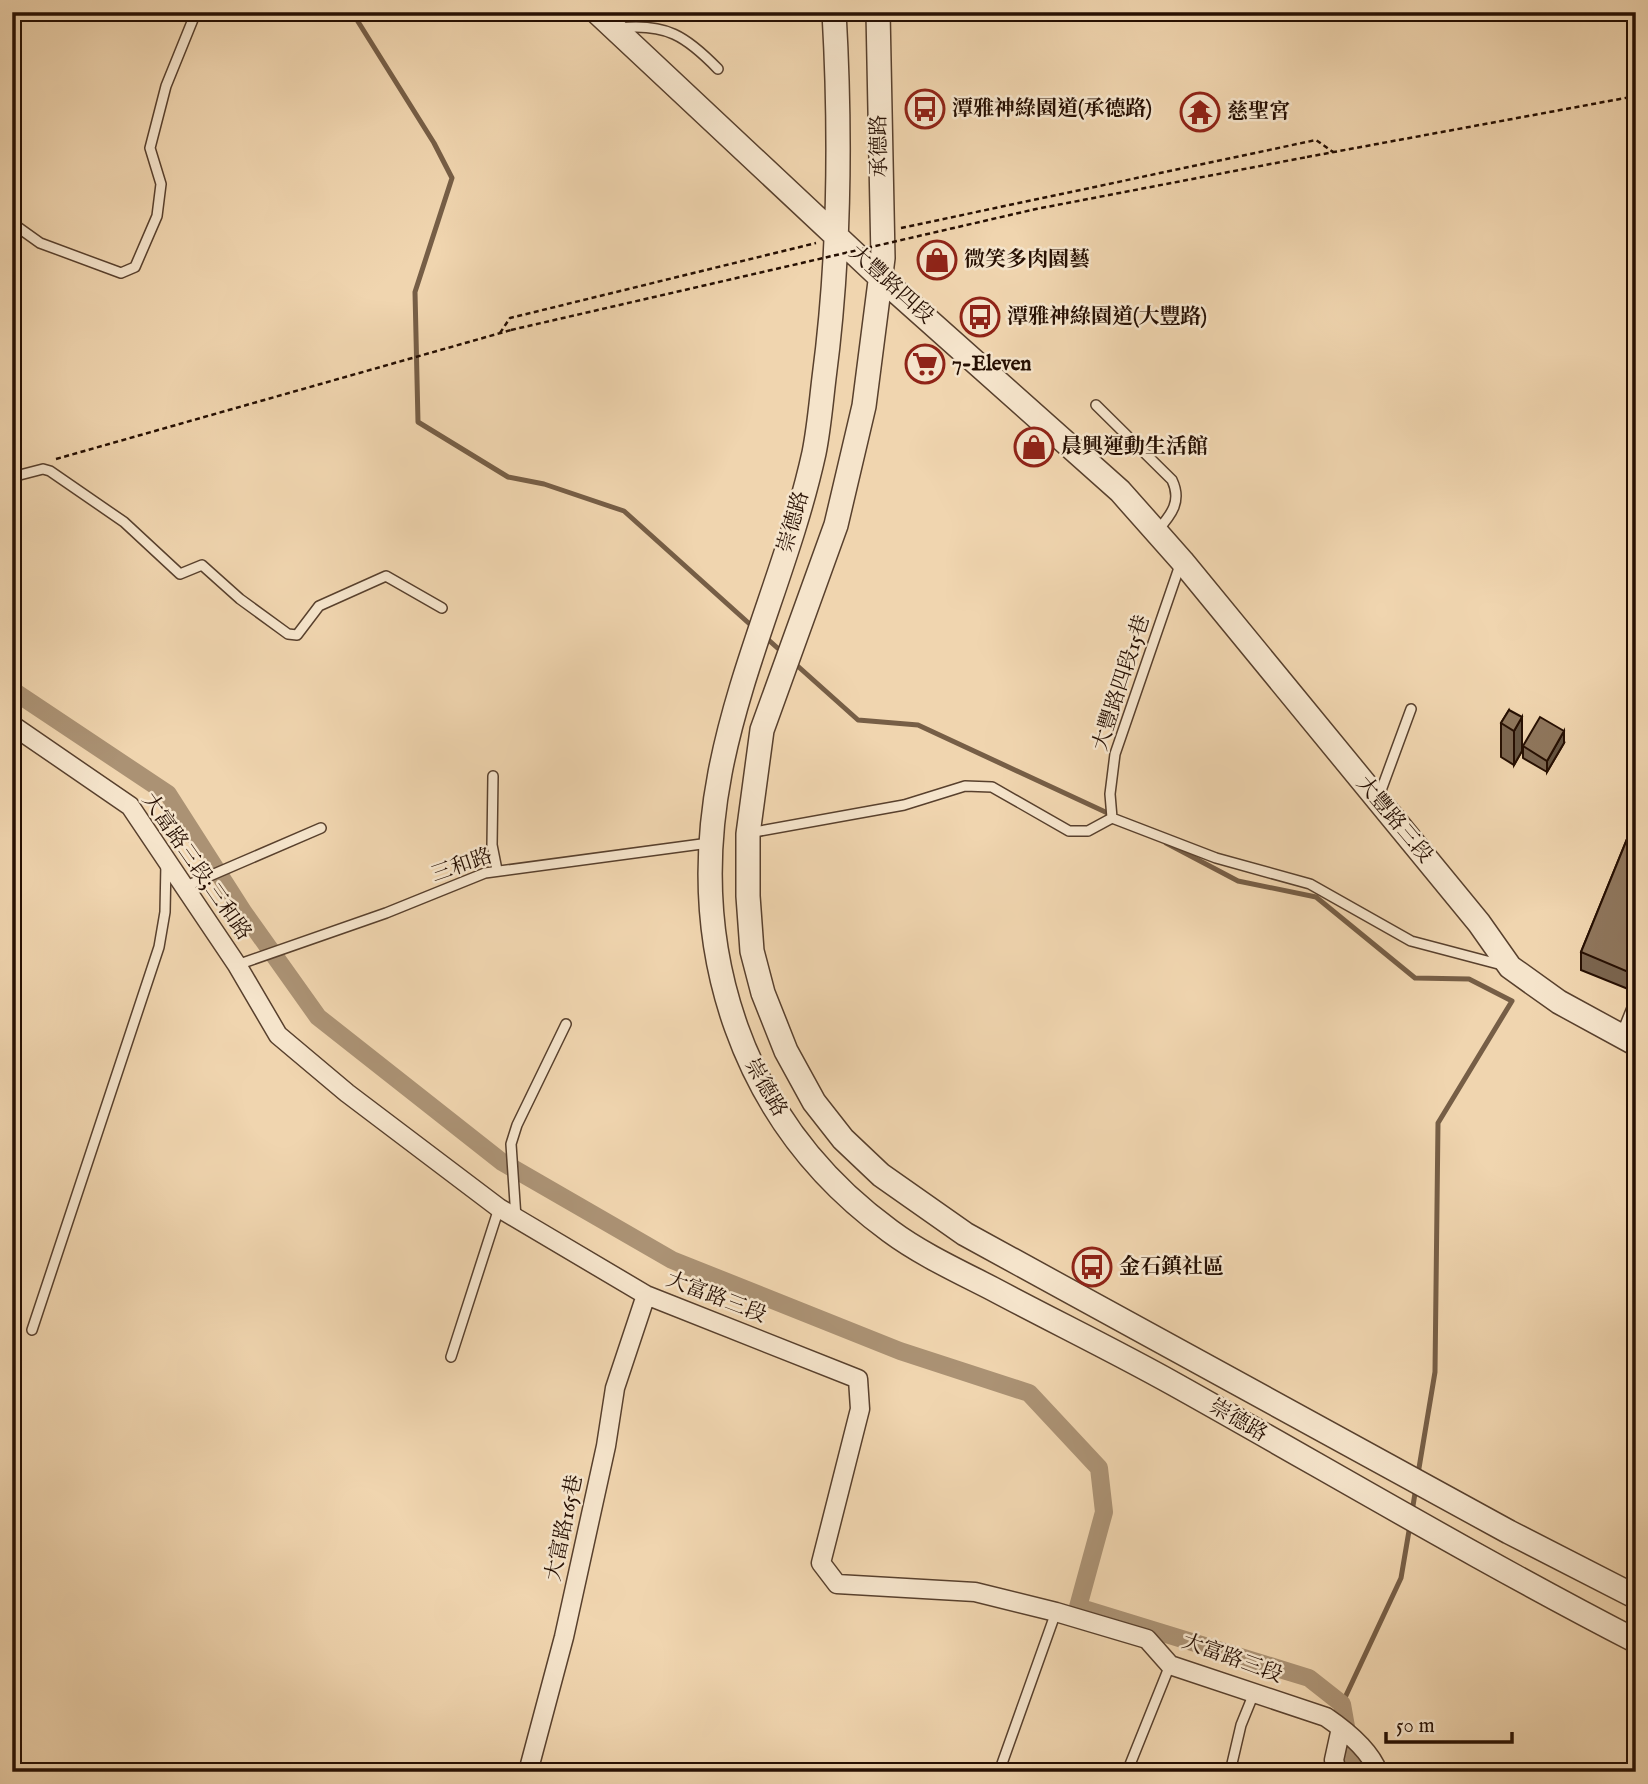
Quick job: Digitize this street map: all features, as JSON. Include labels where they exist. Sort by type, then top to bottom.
[{"type":"street","name":"大豐路四段","points":[[597,12],[836,237],[1120,491],[1182,561]]},
{"type":"street","name":"承德路","points":[[834,12],[838,78],[836,237]]},
{"type":"street","name":"承德路","points":[[878,12],[882,279]]},
{"type":"street","name":"崇德路","points":[[836,237],[831,328],[814,452],[764,621],[732,714],[709,843],[715,941],[726,996],[746,1056],[778,1114],[848,1196],[891,1232],[948,1266],[1171,1383],[1490,1565],[1636,1641]]},
{"type":"street","name":"崇德路","points":[[882,279],[864,405],[836,525],[762,730],[748,834],[752,951],[763,993],[797,1071],[814,1102],[843,1139],[881,1175],[965,1234],[1427,1488],[1636,1598]]},
{"type":"street","name":"大豐路三段","points":[[1182,561],[1479,923],[1510,967],[1559,1002],[1628,1040]]},
{"type":"street","name":"大富路三段;三和路","points":[[12,725],[130,806],[237,965]]},
{"type":"street","name":"大富路三段","points":[[237,965],[278,1035],[346,1093],[511,1210],[646,1295],[858,1380],[860,1409],[821,1563],[837,1584],[975,1592],[1147,1639],[1170,1665],[1326,1717],[1341,1728],[1374,1762],[1378,1772]]},
{"type":"street","name":"大富路165巷","points":[[528,1772],[564,1637],[606,1446],[615,1388],[646,1295]]},
{"type":"street","points":[[1337,1772],[1334,1759],[1341,1728]]},
{"type":"lane","points":[[12,223],[40,243],[121,273],[135,267],[157,216],[161,184],[150,148],[166,86],[196,12]]},
{"type":"lane","points":[[614,28],[644,25],[671,31],[695,45],[718,69]]},
{"type":"lane","points":[[1096,405],[1172,480],[1178,492],[1174,512],[1156,532]]},
{"type":"lane","points":[[12,477],[43,469],[50,471],[124,522],[180,574],[202,565],[240,599],[288,634],[297,635],[319,606],[386,576],[442,608]]},
{"type":"lane","name":"大豐路四段15巷","points":[[1112,818],[1110,793],[1115,754],[1182,561]]},
{"type":"lane","points":[[1378,801],[1411,709]]},
{"type":"lane","points":[[492,776],[492,845],[497,870]]},
{"type":"lane","points":[[748,834],[904,805],[965,786],[992,787],[1069,831],[1088,831],[1112,818],[1216,858],[1310,884],[1411,941],[1510,967]]},
{"type":"lane","points":[[184,887],[321,828]]},
{"type":"lane","name":"三和路","points":[[237,965],[497,870],[709,843]]},
{"type":"lane","points":[[32,1330],[159,947],[166,912],[166,861]]},
{"type":"lane","points":[[1628,1040],[1636,998]]},
{"type":"lane","points":[[451,1357],[489,1246],[511,1210],[514,1185],[511,1144],[517,1125],[566,1024]]},
{"type":"lane","points":[[999,1772],[1056,1612]]},
{"type":"lane","points":[[1126,1772],[1170,1665]]},
{"type":"lane","points":[[1230,1772],[1241,1725],[1254,1693]]},
{"type":"path","points":[[52,460],[510,330],[1036,209],[1636,96]]},
{"type":"path","points":[[882,232],[1316,140],[1333,152]]},
{"type":"path","points":[[500,333],[510,318],[836,237]]},
{"type":"building","points":[[1509,710],[1522,717],[1514,731],[1501,723]]},
{"type":"building","points":[[1540,717],[1564,731],[1547,761],[1523,746]]},
{"type":"building","points":[[1636,817],[1636,967],[1633,974],[1581,952]]},
{"type":"waterway","points":[[352,12],[434,143],[452,178],[415,292],[418,422],[508,477],[544,484],[624,511],[753,627]]},
{"type":"waterway","points":[[763,635],[782,652]]},
{"type":"waterway","points":[[792,661],[858,720],[918,725],[1114,816]]},
{"type":"waterway","points":[[12,690],[168,794],[244,913],[318,1017],[502,1162],[672,1260],[900,1351],[1029,1393],[1099,1468],[1104,1512],[1078,1607],[1309,1678],[1342,1704],[1354,1772]]},
{"type":"waterway","points":[[1166,843],[1238,881],[1316,897],[1415,978],[1469,979],[1512,1001],[1438,1123],[1435,1372],[1418,1474]]},
{"type":"waterway","points":[[1412,1512],[1416,1487]]},
{"type":"waterway","points":[[1342,1704],[1401,1578],[1410,1525]]},
{"type":"place","name":"潭雅神綠園道(承德路)","points":[[925,109]]},
{"type":"place","name":"慈聖宮","points":[[1200,112]]},
{"type":"place","name":"微笑多肉園藝","points":[[937,260]]},
{"type":"place","name":"潭雅神綠園道(大豐路)","points":[[980,317]]},
{"type":"place","name":"7-Eleven","points":[[925,364]]},
{"type":"place","name":"晨興運動生活館","points":[[1034,447]]},
{"type":"place","name":"金石鎮社區","points":[[1092,1267]]}]
